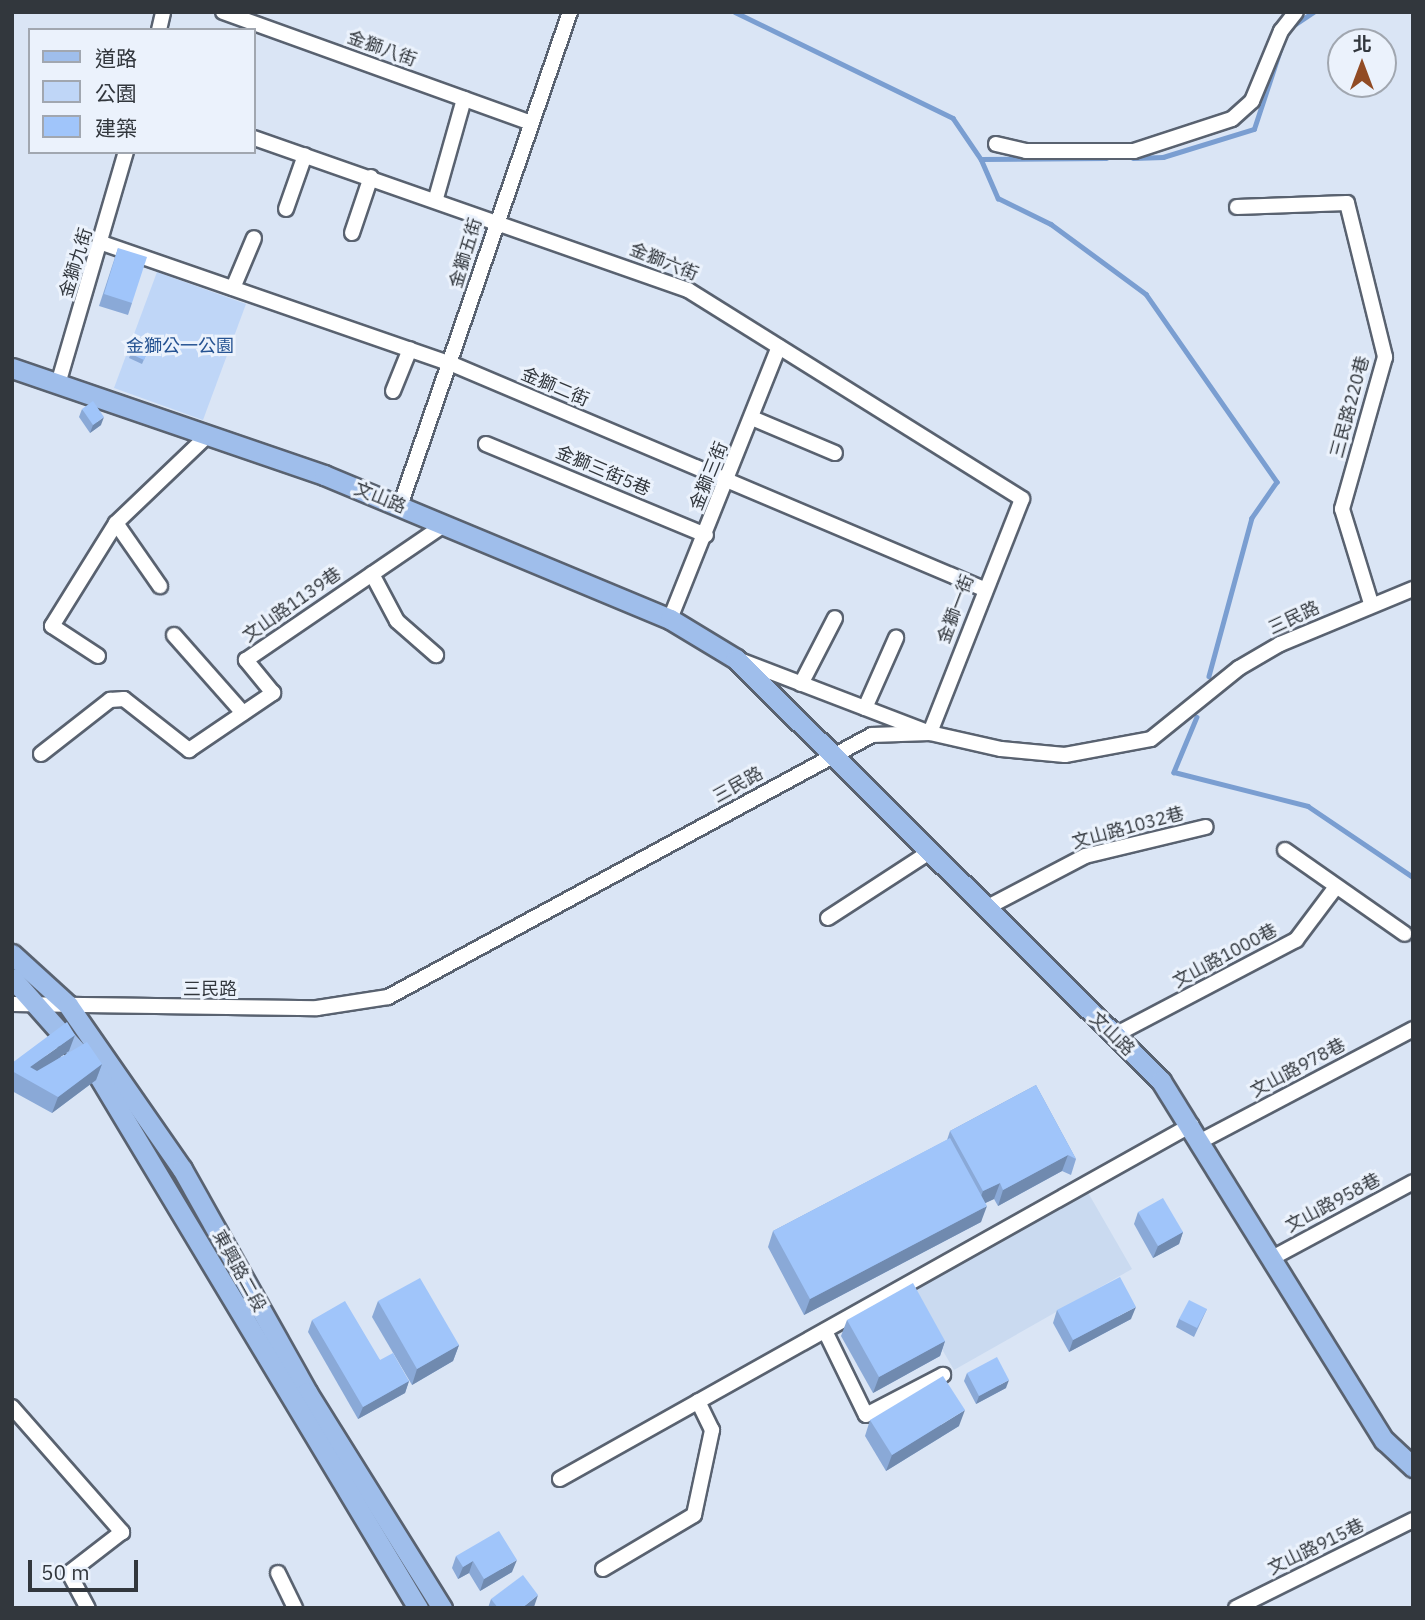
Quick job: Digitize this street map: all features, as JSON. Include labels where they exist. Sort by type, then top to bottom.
[{"type":"main road","name":"文山路","points":[[12,368],[208,435],[400,506],[670,619],[736,659],[928,853],[1161,1081],[1196,1133],[1384,1440],[1413,1467]]},
{"type":"main road","name":"東興路二段","points":[[12,954],[68,1005],[182,1169],[418,1608]]},
{"type":"main road","name":"東興路二段","points":[[12,978],[40,1004],[98,1075],[332,1447],[442,1608]]},
{"type":"street","name":"金獅八街","points":[[223,12],[528,122]]},
{"type":"street","name":"金獅五街","points":[[400,506],[452,364],[528,122],[570,12]]},
{"type":"street","points":[[996,144],[1026,151],[1134,151],[1232,119],[1252,101],[1281,31],[1296,12]]},
{"type":"street","points":[[436,198],[464,99]]},
{"type":"street","name":"金獅六街","points":[[256,139],[497,218],[688,290],[1022,499]]},
{"type":"street","name":"金獅九街","points":[[58,384],[103,243],[126,154]]},
{"type":"street","points":[[286,209],[305,155]]},
{"type":"street","points":[[352,233],[371,177]]},
{"type":"street","name":"三民路220巷","points":[[1237,207],[1347,203],[1385,357],[1342,509],[1371,603]]},
{"type":"street","points":[[233,288],[254,238]]},
{"type":"street","name":"金獅二街","points":[[103,243],[452,364],[984,589]]},
{"type":"street","name":"金獅三街","points":[[670,619],[728,481],[779,347]]},
{"type":"street","points":[[393,391],[410,349]]},
{"type":"street","points":[[752,418],[835,453]]},
{"type":"street","points":[[98,656],[52,626],[116,523],[208,435]]},
{"type":"street","name":"金獅三街5巷","points":[[486,444],[706,535]]},
{"type":"street","name":"金獅一街","points":[[930,733],[984,589],[1022,499]]},
{"type":"street","points":[[116,523],[160,586]]},
{"type":"street","name":"文山路1139巷","points":[[41,754],[110,700],[124,699],[189,750],[273,693],[246,660],[444,525]]},
{"type":"street","points":[[372,574],[397,621],[436,655]]},
{"type":"street","name":"三民路","points":[[12,1004],[317,1008],[388,997],[872,735],[930,733],[1001,750],[1065,755],[1152,739],[1239,668],[1371,603],[1413,589]]},
{"type":"street","points":[[802,684],[835,618]]},
{"type":"street","points":[[174,635],[243,713]]},
{"type":"street","points":[[865,708],[896,638]]},
{"type":"street","name":"文山路","points":[[736,659],[930,733]]},
{"type":"street","name":"文山路1032巷","points":[[986,908],[1085,856],[1206,827]]},
{"type":"street","points":[[1285,850],[1335,888],[1405,934]]},
{"type":"street","points":[[828,918],[928,853]]},
{"type":"street","name":"文山路1000巷","points":[[1114,1036],[1296,940],[1335,888]]},
{"type":"street","name":"文山路978巷","points":[[560,1479],[825,1331],[1196,1133],[1413,1029]]},
{"type":"street","name":"文山路958巷","points":[[1272,1258],[1413,1182]]},
{"type":"street","points":[[825,1331],[866,1415],[943,1375]]},
{"type":"street","points":[[603,1569],[694,1515],[712,1430],[698,1401]]},
{"type":"street","points":[[12,1407],[122,1532],[69,1573],[88,1608]]},
{"type":"street","name":"文山路915巷","points":[[1236,1608],[1413,1520]]},
{"type":"street","points":[[278,1573],[295,1608]]},
{"type":"shaded area","points":[[1079,1177],[1132,1269],[954,1370],[901,1278]]},
{"type":"green space","name":"金獅公一公園","points":[[157,272],[246,304],[203,420],[114,388]]},
{"type":"building","points":[[118,248],[147,257],[132,303],[104,294]]},
{"type":"building","points":[[136,341],[150,346],[144,360],[131,354]]},
{"type":"building","points":[[93,401],[104,417],[93,425],[82,409]]},
{"type":"building","points":[[67,1022],[75,1035],[30,1067],[37,1071],[87,1042],[102,1064],[58,1097],[12,1071],[12,1063]]},
{"type":"building","points":[[1036,1085],[1076,1159],[1068,1155],[1003,1190],[1000,1183],[983,1191],[950,1131]]},
{"type":"building","points":[[950,1138],[987,1206],[810,1299],[773,1231]]},
{"type":"building","points":[[1163,1198],[1183,1232],[1158,1246],[1138,1212]]},
{"type":"building","points":[[1120,1277],[1136,1307],[1073,1340],[1057,1310]]},
{"type":"building","points":[[420,1278],[459,1345],[417,1369],[378,1301]]},
{"type":"building","points":[[913,1283],[945,1341],[879,1377],[847,1320]]},
{"type":"building","points":[[1189,1300],[1207,1309],[1197,1328],[1179,1319]]},
{"type":"building","points":[[345,1301],[380,1360],[393,1353],[409,1381],[363,1407],[312,1320]]},
{"type":"building","points":[[997,1357],[1009,1380],[979,1396],[967,1373]]},
{"type":"building","points":[[943,1376],[965,1410],[892,1455],[870,1420]]},
{"type":"building","points":[[499,1531],[517,1560],[484,1579],[473,1561],[463,1567],[456,1556]]},
{"type":"building","points":[[523,1575],[538,1595],[522,1608],[498,1608],[491,1599]]},
{"type":"waterway","points":[[735,12],[953,118],[981,159],[1106,158]]},
{"type":"waterway","points":[[1291,27],[1313,12]]},
{"type":"waterway","points":[[1133,158],[1163,157],[1254,129],[1281,47]]},
{"type":"waterway","points":[[981,159],[998,198],[1051,224],[1146,294],[1277,482],[1252,518],[1209,676]]},
{"type":"waterway","points":[[1197,717],[1174,772],[1308,806],[1413,877]]}]
